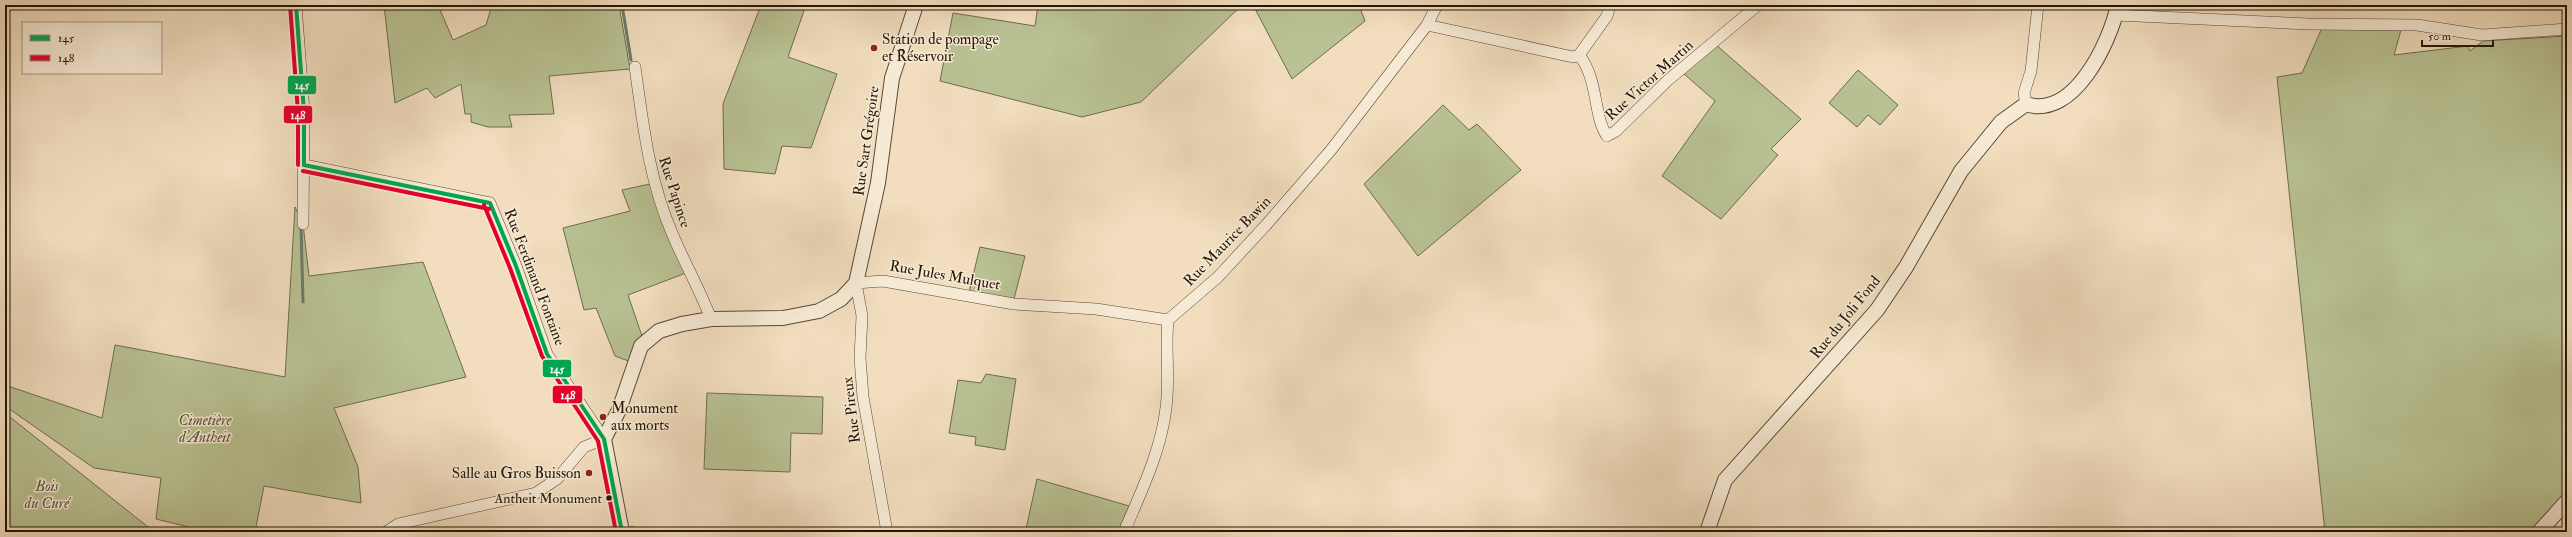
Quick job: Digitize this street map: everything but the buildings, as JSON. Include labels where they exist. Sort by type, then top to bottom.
[{"type":"street","points":[[296,5],[304,112],[304,164],[302,188],[303,224]]},
{"type":"street","name":"Rue Sart Grégoire","points":[[856,283],[878,183],[892,78],[916,5]]},
{"type":"street","name":"Rue Maurice Bawin","points":[[1168,320],[1218,277],[1266,225],[1331,150],[1427,25],[1437,5]]},
{"type":"street","points":[[1427,25],[1573,57],[1579,55],[1607,16],[1610,5]]},
{"type":"street","name":"Rue Victor Martin","points":[[1579,55],[1589,74],[1596,93],[1603,130],[1607,136],[1616,131],[1667,81],[1758,5]]},
{"type":"street","points":[[2038,5],[2031,71],[2024,93],[2026,104],[2036,107],[2048,106],[2069,95],[2103,48],[2112,30],[2117,10],[2309,24],[2417,25],[2482,35],[2567,29]]},
{"type":"street","name":"Rue Papince","points":[[635,67],[648,162],[672,233],[710,320]]},
{"type":"street","name":"Rue du Joli Fond","points":[[1707,532],[1725,480],[1860,331],[1906,267],[1961,171],[2000,122],[2026,104]]},
{"type":"street","name":"Rue Ferdinand Fontaine","points":[[304,164],[490,203],[516,266],[547,354],[604,439]]},
{"type":"street","name":"Rue Jules Mulquet","points":[[856,283],[883,281],[1014,304],[1096,309],[1168,320]]},
{"type":"street","points":[[622,532],[604,439],[618,410],[641,346],[659,331],[682,324],[710,320],[784,318],[819,311],[841,299],[856,283]]},
{"type":"street","name":"Rue Pireux","points":[[856,283],[862,316],[860,358],[863,397],[887,532]]},
{"type":"street","points":[[1124,532],[1160,440],[1166,408],[1165,348],[1168,320]]},
{"type":"street","points":[[386,532],[398,524],[536,493],[557,479],[584,447],[604,439]]},
{"type":"street","points":[[2538,532],[2567,501]]},
{"type":"street","points":[[627,532],[632,532]]},
{"type":"green space","points":[[384,5],[438,5],[453,40],[486,25],[492,5],[619,5],[630,69],[549,76],[554,114],[509,115],[512,127],[488,127],[471,122],[471,114],[465,114],[461,84],[435,98],[427,88],[395,103]]},
{"type":"green space","points":[[761,5],[806,5],[788,57],[837,74],[811,148],[782,146],[775,174],[724,169],[723,104]]},
{"type":"green space","points":[[1038,5],[1160,5],[1162,10],[1171,5],[1242,5],[1141,102],[1082,117],[940,81],[953,13],[1035,26]]},
{"type":"green space","points":[[1253,5],[1359,5],[1365,21],[1292,79]]},
{"type":"green space","points":[[2322,28],[2401,30],[2394,55],[2468,46],[2470,51],[2483,41],[2567,36],[2567,493],[2531,532],[2325,532],[2277,77],[2302,73]]},
{"type":"green space","points":[[1715,44],[1801,119],[1771,149],[1778,155],[1721,219],[1662,176],[1715,101],[1684,74]]},
{"type":"green space","points":[[1858,70],[1898,105],[1880,125],[1868,115],[1857,127],[1829,103]]},
{"type":"green space","points":[[1443,105],[1469,130],[1477,124],[1521,170],[1418,256],[1364,184]]},
{"type":"green space","points":[[650,184],[686,273],[628,295],[643,339],[631,362],[615,356],[596,308],[584,310],[563,228],[630,211],[622,190]]},
{"type":"green space","name":"Cimetière d'Antheit","points":[[295,207],[303,224],[309,276],[423,262],[466,377],[334,408],[358,467],[361,503],[264,486],[255,532],[209,532],[156,519],[161,478],[94,468],[5,406],[5,385],[102,418],[115,345],[285,377]]},
{"type":"green space","points":[[980,247],[1025,256],[1014,299],[969,292]]},
{"type":"green space","points":[[986,374],[1016,379],[1005,450],[975,445],[976,437],[949,433],[958,380],[981,383]]},
{"type":"green space","points":[[707,393],[823,397],[822,434],[791,433],[790,472],[704,469]]},
{"type":"green space","name":"Bois du Curé","points":[[5,413],[148,527],[168,532],[5,532]]},
{"type":"green space","points":[[1037,479],[1129,506],[1118,532],[1033,532],[1026,529]]},
{"type":"waterway","points":[[622,5],[631,60]]},
{"type":"waterway","points":[[301,226],[303,302]]},
{"type":"waterway","points":[[5,529],[8,532]]},
{"type":"transit line","name":"148","points":[[290,5],[298,112],[298,165]]},
{"type":"transit line","name":"145","points":[[296,5],[304,112],[304,165]]},
{"type":"transit line","name":"145","points":[[304,165],[490,203]]},
{"type":"transit line","name":"148","points":[[303,171],[489,209]]},
{"type":"transit line","name":"145","points":[[490,203],[516,266],[547,354],[604,439],[622,532]]},
{"type":"transit line","name":"148","points":[[484,205],[510,268],[542,356],[598,441],[616,532]]},
{"type":"place","name":"Station de pompage et Réservoir","points":[[874,48]]},
{"type":"place","name":"Monument aux morts","points":[[603,417]]},
{"type":"place","name":"Salle au Gros Buisson","points":[[589,473]]},
{"type":"place","name":"Antheit Monument","points":[[609,498]]}]
